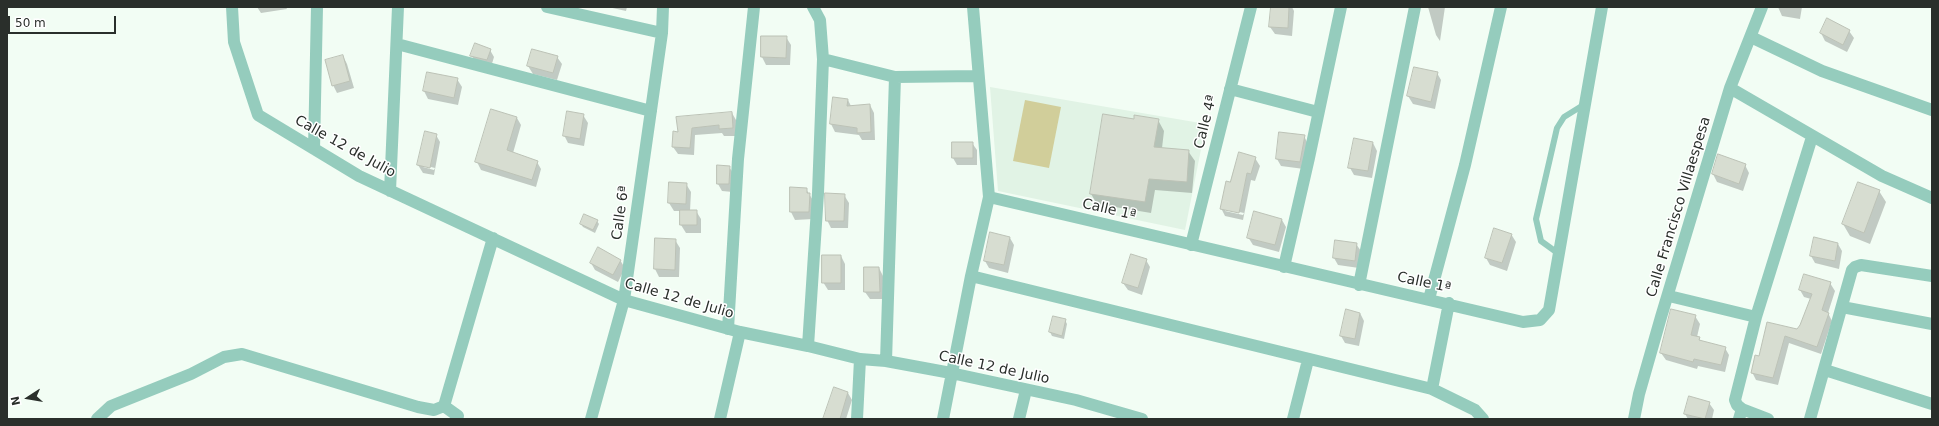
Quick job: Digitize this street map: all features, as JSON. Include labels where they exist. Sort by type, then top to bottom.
[{"type":"street","name":"Calle 12 de Julio","points":[[232,7],[234,42],[258,115],[359,176],[624,300],[740,332],[808,346],[860,359],[886,361],[951,373],[1076,400],[1142,419]]},
{"type":"street","points":[[314,149],[317,7]]},
{"type":"street","points":[[390,191],[398,7]]},
{"type":"street","points":[[547,7],[662,33]]},
{"type":"street","name":"Calle 6ª","points":[[591,419],[624,300],[662,33],[663,7]]},
{"type":"street","points":[[728,329],[738,159],[754,7]]},
{"type":"street","points":[[808,346],[818,193],[823,59],[820,20],[813,7]]},
{"type":"street","points":[[943,419],[971,276],[989,198],[973,7]]},
{"type":"street","name":"Calle 4ª","points":[[1191,244],[1251,7]]},
{"type":"street","points":[[1284,267],[1341,7]]},
{"type":"street","points":[[1359,285],[1415,7]]},
{"type":"street","points":[[1429,299],[1465,165],[1501,7]]},
{"type":"street","name":"Calle 1ª","points":[[989,198],[1191,244],[1359,285],[1449,303],[1523,322],[1540,320],[1549,310],[1602,7]]},
{"type":"street","name":"Calle Francisco Villaespesa","points":[[1634,419],[1639,394],[1730,88],[1762,7]]},
{"type":"street","points":[[1751,37],[1822,71],[1932,110]]},
{"type":"street","points":[[396,44],[651,111]]},
{"type":"street","points":[[823,59],[895,77],[978,76]]},
{"type":"street","points":[[886,361],[895,77]]},
{"type":"street","points":[[1730,88],[1812,137],[1882,176],[1932,198]]},
{"type":"street","points":[[1230,89],[1318,112]]},
{"type":"street","points":[[1768,419],[1740,414],[1735,400],[1756,317],[1812,137]]},
{"type":"street","points":[[444,406],[493,238]]},
{"type":"street","points":[[1810,419],[1852,270],[1861,265],[1932,276]]},
{"type":"street","points":[[971,276],[1308,360],[1432,389],[1475,410],[1484,419]]},
{"type":"street","points":[[1668,296],[1756,317]]},
{"type":"street","points":[[1432,389],[1449,303]]},
{"type":"street","points":[[1842,307],[1932,324]]},
{"type":"street","points":[[720,419],[740,332]]},
{"type":"street","points":[[97,419],[111,406],[191,374],[224,357],[242,354],[418,407],[434,410],[444,406]]},
{"type":"street","points":[[857,419],[860,359]]},
{"type":"street","points":[[1293,419],[1308,360]]},
{"type":"street","points":[[1825,370],[1932,404]]},
{"type":"street","points":[[1019,419],[1026,390]]},
{"type":"street","points":[[444,406],[461,418]]},
{"type":"lane","points":[[1559,254],[1541,241],[1536,219],[1558,128],[1564,117],[1585,104]]},
{"type":"shaded area","points":[[990,87],[1206,124],[1185,230],[998,191]]},
{"type":"shaded area","points":[[1025,100],[1061,107],[1049,168],[1013,161]]},
{"type":"building","points":[[1271,7],[1289,7],[1288,28],[1269,27]]},
{"type":"building","points":[[1827,18],[1850,30],[1843,45],[1820,33]]},
{"type":"building","points":[[761,36],[787,36],[786,58],[761,57]]},
{"type":"building","points":[[475,43],[491,49],[487,60],[470,56]]},
{"type":"building","points":[[532,49],[558,56],[553,73],[527,66]]},
{"type":"building","points":[[343,55],[350,81],[332,86],[325,60]]},
{"type":"building","points":[[1414,67],[1438,72],[1431,102],[1407,96]]},
{"type":"building","points":[[427,72],[458,78],[454,98],[423,91]]},
{"type":"building","points":[[833,97],[848,99],[847,106],[870,104],[871,132],[857,133],[857,128],[830,124]]},
{"type":"building","points":[[491,109],[517,117],[507,150],[538,161],[532,180],[475,162]]},
{"type":"building","points":[[567,111],[584,114],[580,139],[563,136]]},
{"type":"building","points":[[732,112],[733,128],[719,129],[719,125],[692,128],[690,148],[672,147],[673,131],[678,132],[676,117]]},
{"type":"building","points":[[1103,114],[1134,119],[1134,115],[1159,119],[1154,147],[1189,150],[1187,182],[1149,179],[1145,202],[1090,194]]},
{"type":"building","points":[[425,131],[437,134],[430,168],[417,165]]},
{"type":"building","points":[[1279,132],[1305,135],[1300,162],[1276,159]]},
{"type":"building","points":[[1354,138],[1373,142],[1368,171],[1348,168]]},
{"type":"building","points":[[952,142],[973,142],[973,158],[952,158]]},
{"type":"building","points":[[1239,152],[1256,157],[1251,174],[1247,173],[1239,213],[1220,209],[1226,181],[1230,182]]},
{"type":"building","points":[[1718,154],[1746,164],[1739,184],[1712,174]]},
{"type":"building","points":[[717,165],[730,166],[729,184],[717,184]]},
{"type":"building","points":[[669,182],[687,183],[686,204],[668,203]]},
{"type":"building","points":[[1858,182],[1880,190],[1864,233],[1842,224]]},
{"type":"building","points":[[790,187],[807,188],[807,193],[810,193],[809,212],[790,212]]},
{"type":"building","points":[[825,193],[845,194],[844,221],[826,221]]},
{"type":"building","points":[[680,210],[697,210],[697,225],[680,225]]},
{"type":"building","points":[[1254,211],[1282,219],[1275,245],[1247,238]]},
{"type":"building","points":[[584,214],[598,220],[593,230],[580,224]]},
{"type":"building","points":[[1494,228],[1512,234],[1502,263],[1485,258]]},
{"type":"building","points":[[990,232],[1010,237],[1004,265],[984,261]]},
{"type":"building","points":[[1814,237],[1838,243],[1835,261],[1810,256]]},
{"type":"building","points":[[655,238],[676,239],[675,270],[654,269]]},
{"type":"building","points":[[1335,240],[1357,243],[1355,261],[1333,258]]},
{"type":"building","points":[[598,247],[621,260],[613,275],[590,263]]},
{"type":"building","points":[[1131,254],[1147,259],[1138,288],[1122,283]]},
{"type":"building","points":[[822,255],[841,255],[841,283],[822,283]]},
{"type":"building","points":[[864,267],[879,267],[880,292],[864,292]]},
{"type":"building","points":[[1804,274],[1831,282],[1822,310],[1829,313],[1817,347],[1785,336],[1773,378],[1751,373],[1755,355],[1759,356],[1767,322],[1797,329],[1800,325],[1812,294],[1799,290]]},
{"type":"building","points":[[1346,309],[1360,313],[1355,339],[1340,336]]},
{"type":"building","points":[[1671,309],[1696,315],[1691,335],[1700,337],[1699,340],[1726,347],[1721,365],[1694,359],[1693,362],[1660,353]]},
{"type":"building","points":[[1053,316],[1066,319],[1062,336],[1049,332]]},
{"type":"building","points":[[834,387],[848,392],[840,419],[823,419]]},
{"type":"building","points":[[1689,396],[1710,402],[1705,419],[1684,414]]}]
